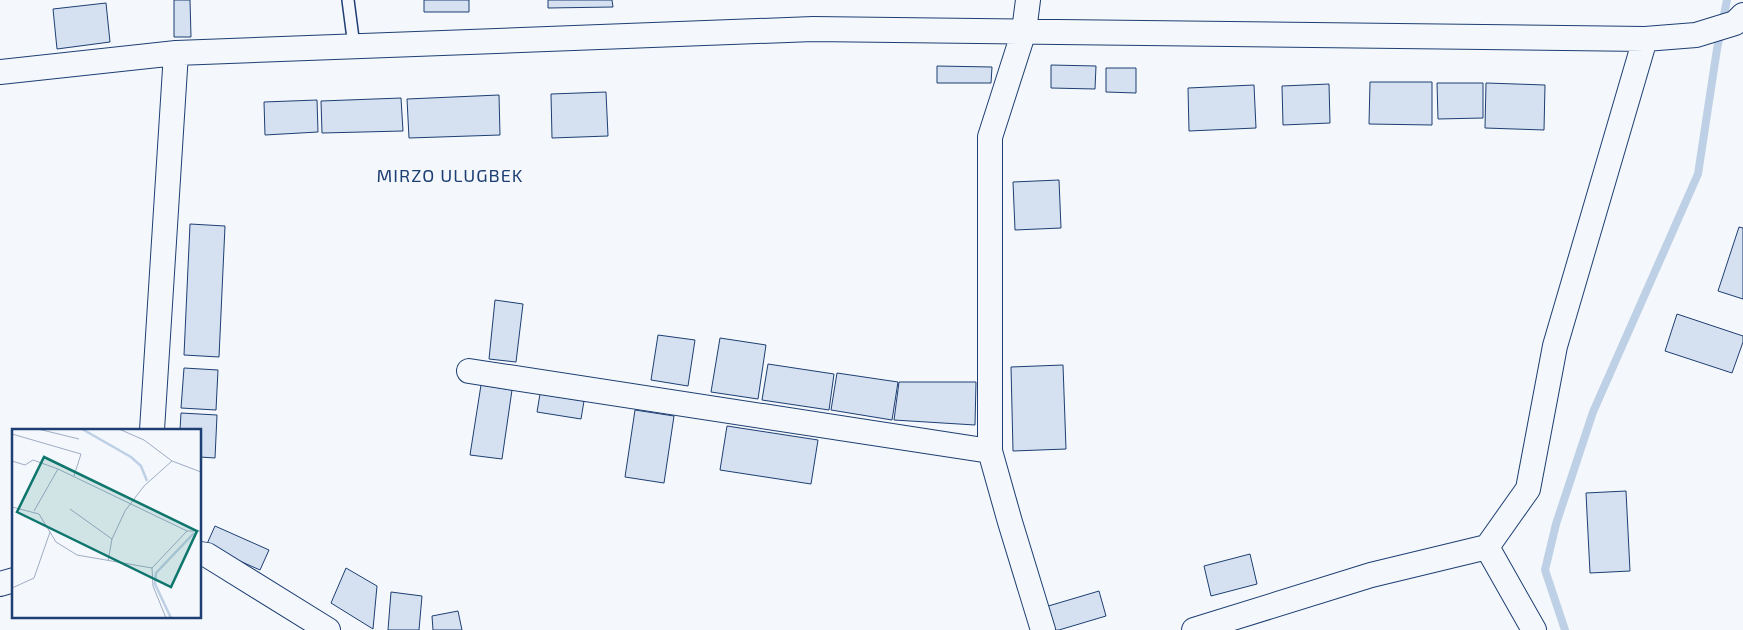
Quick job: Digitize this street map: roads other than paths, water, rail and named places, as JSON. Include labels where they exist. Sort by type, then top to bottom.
[{"type":"street","points":[[1028,0],[1024,31],[990,137],[990,450],[1043,630]]},
{"type":"street","points":[[0,72],[176,53],[813,29],[1645,38],[1696,35],[1739,19]]},
{"type":"street","points":[[1194,630],[1371,574],[1487,547],[1528,489],[1555,346],[1645,38]]},
{"type":"street","points":[[152,429],[176,53]]},
{"type":"street","points":[[469,371],[990,450]]},
{"type":"street","points":[[1487,547],[1534,630]]},
{"type":"street","points":[[201,554],[207,555],[328,630]]},
{"type":"lane","points":[[348,0],[354,46]]},
{"type":"waterway","points":[[1565,630],[1545,570],[1556,524],[1593,412],[1698,174],[1717,49],[1727,0]]},
{"type":"district","name":"MIRZO ULUGBEK","points":[[450,175]]}]
